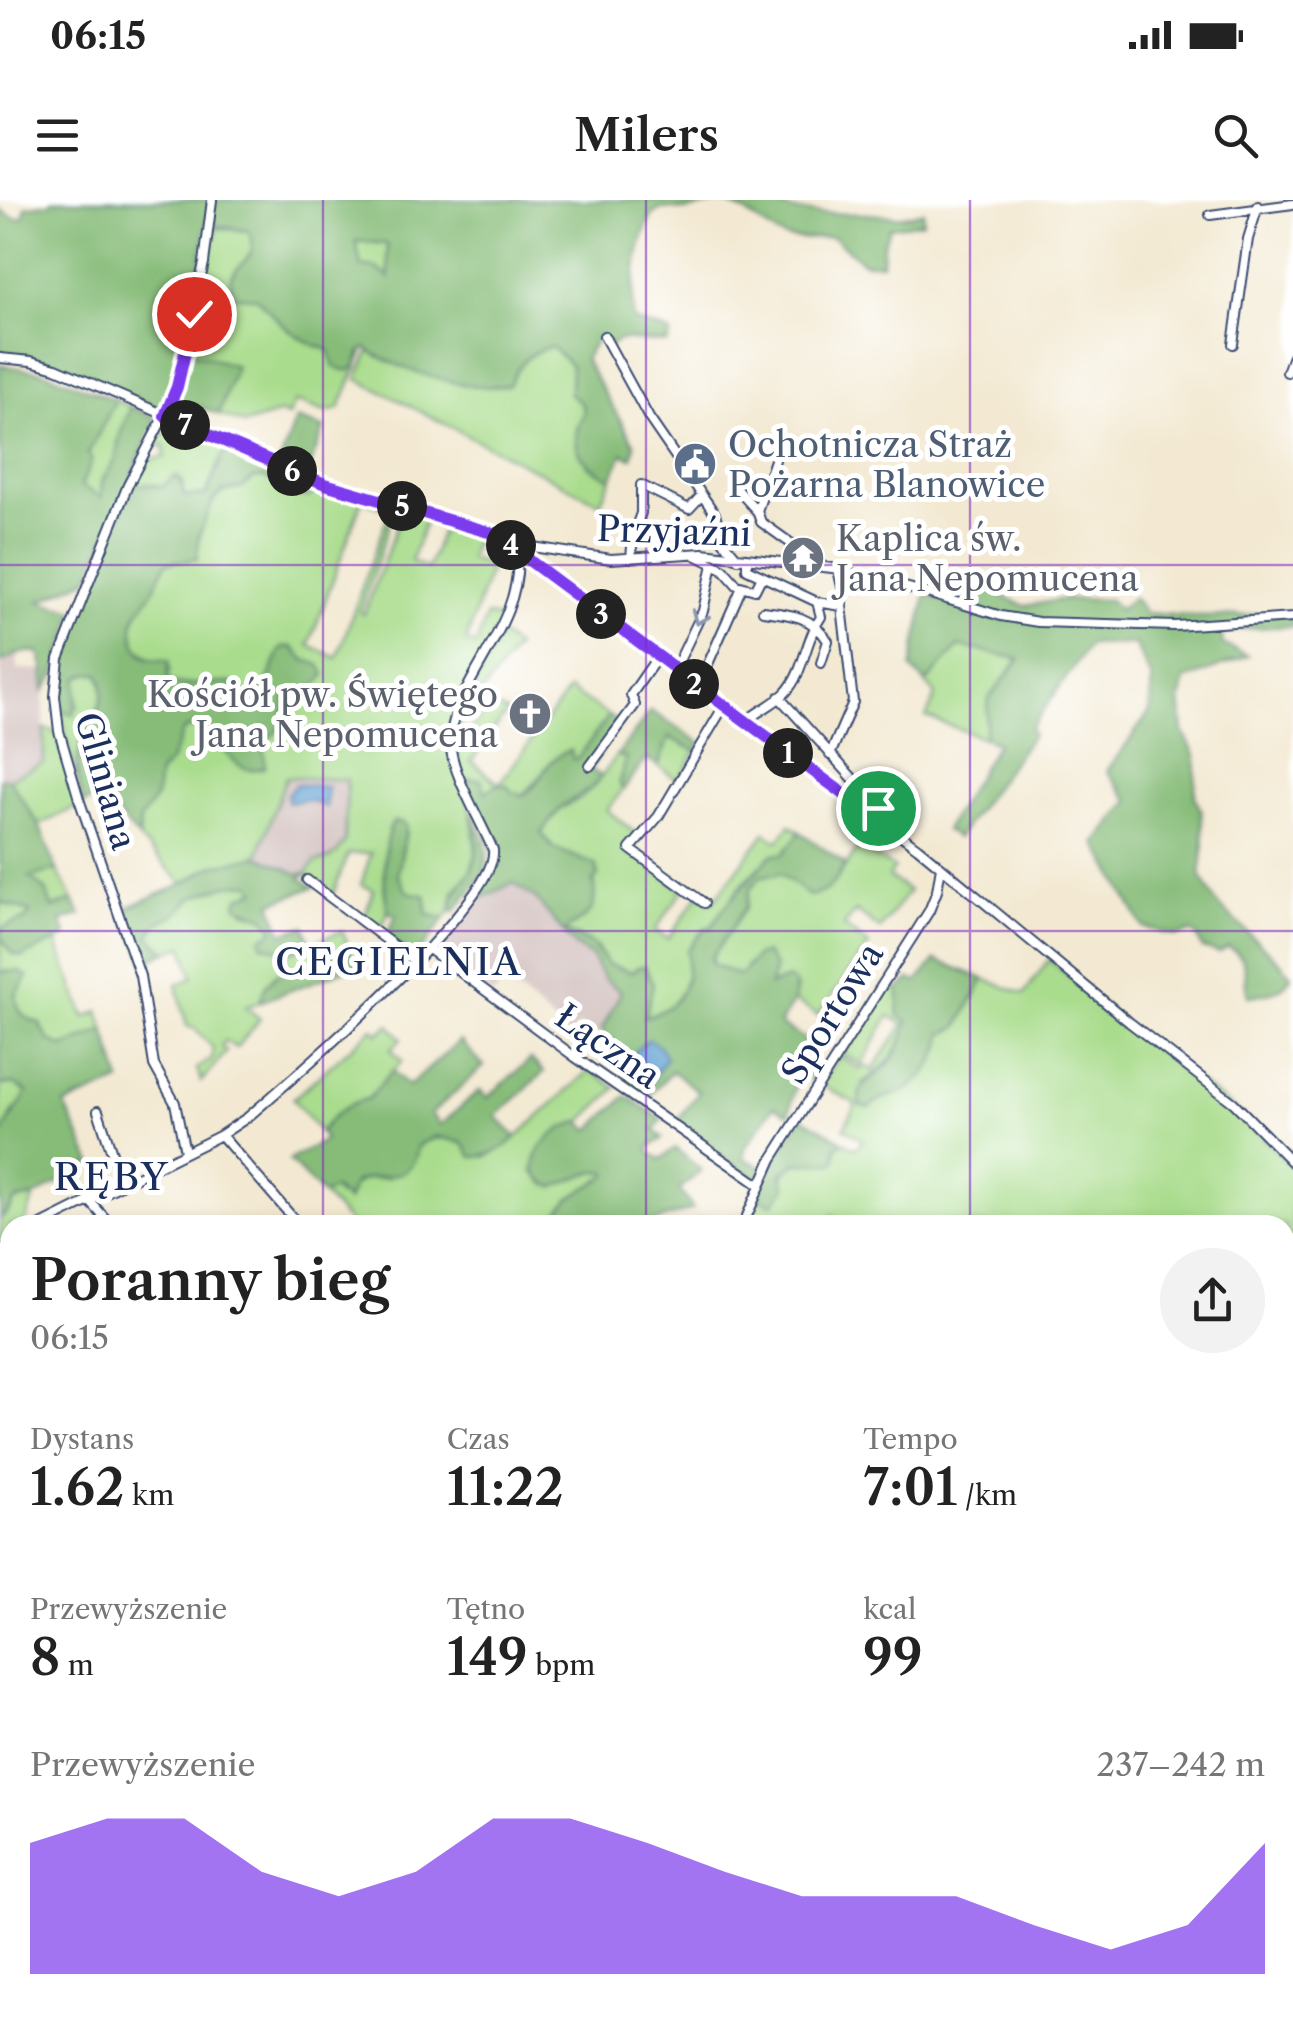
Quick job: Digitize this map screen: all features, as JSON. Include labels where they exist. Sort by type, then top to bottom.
[{"type":"street","name":"Gliniana","points":[[186,1152],[174,1099],[154,1065],[140,976],[79,799],[59,731],[55,696],[60,660],[89,582],[128,485],[177,387],[204,264],[212,200]]},
{"type":"street","points":[[1210,214],[1254,204],[1293,204]]},
{"type":"street","points":[[1233,344],[1254,204]]},
{"type":"street","points":[[604,336],[649,418],[715,514],[723,541],[748,570],[817,602],[842,606]]},
{"type":"street","points":[[1287,372],[1293,356]]},
{"type":"street","name":"Przyjaźni","points":[[0,358],[56,368],[325,484],[502,536],[521,550],[631,558],[692,553],[824,567],[1001,616],[1038,622],[1175,626],[1293,618]]},
{"type":"street","points":[[756,510],[768,488],[775,460]]},
{"type":"street","points":[[631,558],[641,513],[640,485],[689,510],[702,495]]},
{"type":"street","points":[[738,490],[756,510],[760,522],[824,567]]},
{"type":"street","points":[[59,1215],[221,1135],[250,1115],[417,962],[493,862],[491,845],[450,746],[462,701],[513,600],[521,550],[940,867],[1129,1022],[1234,1102],[1293,1162]]},
{"type":"street","points":[[692,553],[742,587],[755,590],[761,578]]},
{"type":"street","points":[[675,669],[703,611],[713,564]]},
{"type":"street","points":[[830,755],[852,708],[844,593],[838,570]]},
{"type":"street","points":[[703,690],[708,664],[742,587]]},
{"type":"street","points":[[746,721],[788,690],[821,614],[817,602]]},
{"type":"street","points":[[763,611],[788,614],[815,624],[828,641],[821,663]]},
{"type":"street","points":[[590,766],[635,704],[630,694],[658,656]]},
{"type":"street","points":[[780,697],[878,806],[874,816]]},
{"type":"street","points":[[704,903],[630,849],[658,817],[724,706]]},
{"type":"street","name":"Sportowa","points":[[746,1215],[758,1184],[930,911],[940,867]]},
{"type":"street","points":[[307,880],[417,962]]},
{"type":"street","name":"Łączna","points":[[429,949],[561,1047],[758,1184]]},
{"type":"street","points":[[98,1111],[122,1183]]},
{"type":"street","points":[[221,1135],[290,1215]]},
{"type":"street","points":[[88,1199],[102,1215]]},
{"type":"shaded area","points":[[17,653],[18,670],[44,669],[44,762],[9,779],[0,779],[0,663]]},
{"type":"shaded area","points":[[286,777],[348,780],[345,840],[338,852],[315,862],[309,872],[298,874],[258,856]]},
{"type":"shaded area","points":[[513,883],[535,898],[621,992],[595,1036],[579,1025],[570,1036],[506,980],[493,995],[433,948],[473,897]]},
{"type":"green space","points":[[52,200],[209,200],[201,263],[182,298],[181,352],[175,387],[166,408],[154,407],[52,361],[0,353],[0,210],[23,218],[26,207]]},
{"type":"green space","points":[[214,200],[764,200],[789,210],[814,213],[896,216],[923,211],[923,222],[890,227],[882,263],[864,263],[833,237],[787,238],[727,204],[659,210],[641,244],[633,310],[634,321],[671,334],[667,343],[621,339],[606,348],[598,337],[584,359],[635,445],[632,458],[623,454],[611,479],[579,453],[576,436],[584,413],[582,404],[570,394],[571,366],[552,347],[525,360],[509,385],[494,387],[435,378],[395,364],[366,348],[356,366],[348,371],[334,367],[329,350],[298,336],[257,298],[234,296],[231,277],[251,252],[252,240],[249,231],[212,225]],"holes":[[[356,241],[387,244],[389,278],[377,268],[361,266]]]},
{"type":"green space","points":[[217,228],[387,244],[390,288],[339,409],[325,412],[295,401],[288,416],[281,413],[245,424],[177,399]]},
{"type":"green space","points":[[552,347],[572,366],[570,394],[582,404],[584,413],[576,428],[588,466],[611,479],[600,503],[357,379],[369,351],[410,369],[509,385],[525,360]]},
{"type":"green space","points":[[189,351],[236,366],[219,414],[193,405],[184,417],[176,417],[174,411]]},
{"type":"green space","points":[[0,365],[44,372],[116,400],[88,454],[92,460],[81,486],[101,497],[102,481],[116,459],[120,434],[131,407],[156,418],[88,579],[40,601],[75,611],[55,675],[44,691],[39,653],[24,653],[0,663]]},
{"type":"green space","points":[[116,400],[131,407],[116,459],[102,481],[101,498],[81,486],[91,461],[88,454]]},
{"type":"green space","points":[[296,419],[324,428],[308,472],[280,462]]},
{"type":"green space","points":[[161,433],[197,438],[196,433],[243,452],[218,464],[206,495],[184,496],[181,491],[150,484],[132,487],[149,455],[149,460],[165,457],[164,445],[153,446]]},
{"type":"green space","points":[[233,451],[305,479],[302,489],[254,478],[242,488],[223,492],[214,499],[199,535],[197,559],[167,563],[135,619],[136,644],[146,657],[169,661],[167,680],[180,685],[231,683],[252,695],[264,686],[282,647],[292,647],[305,660],[320,665],[325,674],[314,686],[289,693],[282,725],[263,743],[265,767],[244,768],[236,763],[199,724],[183,730],[170,762],[159,773],[156,797],[140,820],[139,838],[101,796],[83,804],[78,755],[101,703],[102,684],[99,674],[78,678],[74,714],[60,711],[63,659],[132,487],[162,486],[176,476],[182,481],[184,496],[206,495],[223,454]]},
{"type":"green space","points":[[254,478],[302,489],[301,497],[311,496],[315,485],[395,507],[360,612],[364,614],[402,512],[427,516],[411,561],[428,568],[445,521],[478,531],[469,559],[491,565],[466,642],[476,645],[487,615],[502,620],[456,706],[448,740],[471,810],[476,854],[470,873],[454,892],[451,910],[445,918],[428,915],[425,896],[407,892],[398,875],[406,832],[389,828],[384,889],[388,912],[380,933],[363,921],[374,890],[361,885],[371,853],[348,854],[332,897],[311,876],[305,875],[315,862],[338,852],[345,841],[347,780],[286,777],[258,856],[204,870],[183,884],[139,838],[140,820],[159,773],[170,762],[183,730],[199,724],[215,735],[227,755],[265,766],[263,743],[281,725],[284,700],[294,692],[305,660],[292,647],[283,647],[264,687],[252,695],[231,683],[180,685],[167,681],[170,668],[142,652],[132,635],[137,616],[167,563],[197,559],[211,503]],"holes":[[[362,500],[390,509],[337,658],[309,645]]]},
{"type":"green space","points":[[977,584],[1025,606],[1065,599],[1110,600],[1119,610],[1133,598],[1146,613],[1202,617],[1293,613],[1293,626],[1223,630],[1222,644],[1248,656],[1185,680],[1180,699],[1183,731],[1196,757],[1195,798],[1201,810],[1204,844],[1200,875],[1217,904],[1291,976],[1283,986],[1273,992],[1248,996],[1243,962],[1235,951],[1228,947],[1219,953],[1202,948],[1191,932],[1176,936],[1143,927],[1096,843],[1130,801],[1107,771],[1149,713],[1152,680],[1135,644],[1089,645],[1030,729],[1033,734],[957,838],[945,830],[997,743],[984,738],[989,698],[1020,659],[959,646],[926,683],[911,668],[926,595],[973,608]]},
{"type":"green space","points":[[500,635],[516,647],[482,693],[474,686]]},
{"type":"green space","points":[[965,645],[1020,658],[989,698],[984,738],[926,717],[936,695],[926,683],[954,650]]},
{"type":"green space","points":[[89,673],[99,674],[102,694],[79,753],[79,787],[60,711],[78,707],[75,684]]},
{"type":"green space","points":[[569,690],[609,716],[577,759],[573,760],[571,751],[563,753],[523,795],[484,792],[482,782],[467,787],[455,741],[468,695],[479,698],[460,726],[458,745],[491,705],[507,712],[471,761],[499,784]]},
{"type":"green space","points":[[651,711],[701,743],[696,751],[669,737],[658,766],[647,758],[623,790],[619,783],[626,758],[617,755]]},
{"type":"green space","points":[[609,716],[619,723],[590,769],[601,776],[597,782],[562,807],[541,833],[553,848],[596,865],[593,907],[564,931],[592,944],[607,964],[631,972],[645,966],[653,985],[645,1017],[675,1001],[684,984],[687,950],[706,927],[711,928],[769,857],[783,854],[800,832],[845,864],[831,886],[809,896],[780,873],[760,877],[750,889],[746,907],[711,958],[712,964],[742,974],[756,956],[766,953],[775,967],[770,985],[789,979],[795,983],[794,1001],[779,1024],[807,1040],[796,1062],[820,1075],[796,1083],[789,1114],[774,1106],[745,1148],[744,1158],[764,1168],[756,1180],[675,1123],[699,1092],[672,1071],[644,1101],[619,1084],[634,1065],[615,1050],[613,1040],[601,1031],[621,992],[604,979],[592,957],[575,946],[535,898],[513,883],[477,900],[473,897],[496,858],[467,787],[469,779],[481,779],[485,792],[499,784],[523,795],[560,755],[571,750],[573,759],[577,759]],"holes":[[[646,1041],[660,1047],[666,1058],[651,1082],[633,1056]]]},
{"type":"green space","points":[[44,729],[57,732],[79,806],[39,825],[9,779],[44,762]]},
{"type":"green space","points":[[669,737],[696,751],[678,780],[658,766]]},
{"type":"green space","points":[[617,755],[626,758],[619,782],[623,790],[607,810],[640,837],[626,849],[683,890],[655,930],[668,939],[699,894],[712,903],[765,833],[778,841],[790,825],[800,832],[783,855],[753,873],[710,929],[706,927],[687,950],[684,984],[675,1001],[644,1017],[653,985],[645,967],[631,972],[607,964],[597,948],[563,931],[590,910],[596,866],[553,848],[541,833],[561,808],[580,799],[597,783]]},
{"type":"green space","points":[[0,779],[9,779],[39,825],[57,870],[30,877],[46,890],[52,908],[73,900],[81,915],[61,921],[67,936],[22,957],[11,953],[0,936],[4,927],[26,919],[30,912],[0,902]]},
{"type":"green space","points":[[471,810],[485,843],[486,864],[454,912],[451,910],[455,894],[475,859]]},
{"type":"green space","points":[[393,822],[402,822],[406,827],[398,875],[407,892],[425,895],[428,915],[445,918],[415,958],[386,937],[396,916],[388,912],[385,879],[385,854]]},
{"type":"green space","points":[[859,847],[894,868],[889,877],[909,891],[880,929],[856,911],[844,926],[869,945],[818,1015],[794,1001],[797,987],[789,979],[770,985],[774,972],[748,964],[742,974],[735,974],[712,964],[713,951],[746,907],[750,889],[760,877],[780,873],[809,895],[835,882]]},
{"type":"green space","points":[[258,856],[298,874],[306,873],[300,878],[314,887],[271,903],[282,933],[305,926],[311,945],[288,953],[262,944],[261,938],[272,932],[273,927],[264,917],[237,906],[238,898],[256,890],[250,883],[226,885],[192,897],[178,913],[158,923],[149,936],[166,952],[145,962],[124,909],[183,884],[213,866]]},
{"type":"green space","points":[[57,870],[73,900],[52,909],[46,890],[29,877]]},
{"type":"green space","points":[[239,882],[250,883],[256,890],[243,911],[265,917],[273,927],[272,932],[261,938],[287,953],[342,931],[349,947],[271,981],[260,1002],[246,1007],[260,1019],[236,1048],[225,1041],[221,1047],[227,1051],[201,1082],[197,1068],[212,1059],[213,1048],[187,1026],[177,985],[193,977],[183,946],[166,952],[149,936],[158,923],[178,913],[192,897]]},
{"type":"green space","points":[[0,902],[30,912],[26,919],[4,927],[2,940],[16,956],[56,941],[85,1017],[99,1011],[105,1030],[63,1047],[49,1040],[39,1023],[22,1014],[16,995],[27,977],[19,971],[0,972]]},
{"type":"green space","points":[[349,947],[357,965],[260,1002],[265,986],[277,974]]},
{"type":"green space","points":[[1049,959],[1139,1037],[1238,1112],[1293,1169],[1293,1215],[749,1215],[754,1202],[761,1199],[773,1204],[781,1180],[791,1166],[807,1161],[833,1163],[838,1144],[844,1142],[856,1149],[863,1140],[844,1128],[856,1104],[822,1085],[839,1056],[860,1069],[863,1065],[873,1070],[904,1024],[889,1016],[862,1064],[843,1055],[885,984],[898,990],[898,1010],[908,1020],[892,1057],[862,1083],[878,1098],[912,1084],[930,1068],[943,1034],[958,1027],[984,979],[1024,994]]},
{"type":"green space","points":[[936,960],[984,979],[957,1027],[943,1034],[922,1077],[908,1089],[870,1108],[860,1106],[862,1087],[889,1062],[905,1033],[908,1021],[899,1016],[898,990],[910,979],[917,982]]},
{"type":"green space","points":[[19,971],[28,977],[16,995],[18,1006],[22,1014],[39,1023],[49,1040],[63,1047],[105,1030],[121,1081],[65,1105],[92,1163],[34,1197],[15,1200],[3,1215],[0,1215],[0,1140],[27,1092],[14,1084],[0,1085],[0,972]]},
{"type":"green space","points":[[389,1025],[402,1039],[391,1049],[402,1061],[368,1099],[350,1105],[320,1132],[293,1099],[373,1028],[378,1034]]},
{"type":"green space","points":[[460,1041],[484,1066],[431,1114],[440,1125],[480,1090],[487,1098],[531,1059],[544,1072],[496,1116],[516,1137],[507,1145],[472,1157],[463,1143],[436,1136],[418,1145],[410,1167],[403,1172],[355,1182],[347,1201],[334,1189],[323,1195],[289,1160],[325,1140],[320,1132],[330,1121],[347,1106],[368,1099],[392,1071],[409,1086]]},
{"type":"green space","points":[[590,1070],[616,1088],[581,1122],[564,1127],[548,1140],[533,1171],[545,1184],[555,1187],[580,1176],[607,1172],[569,1199],[557,1215],[342,1215],[323,1195],[334,1189],[338,1196],[365,1178],[387,1178],[427,1141],[459,1142],[486,1157],[510,1143]]},
{"type":"green space","points":[[14,1084],[27,1092],[0,1141],[0,1085]]},
{"type":"green space","points":[[626,1096],[662,1119],[654,1130],[663,1138],[649,1147],[650,1153],[661,1159],[675,1148],[701,1170],[679,1190],[693,1209],[675,1215],[557,1215],[569,1199],[607,1172],[587,1173],[555,1187],[542,1180],[535,1161],[547,1140],[558,1131],[581,1122],[590,1130]]},
{"type":"green space","points":[[802,1117],[844,1142],[836,1147],[836,1159],[833,1163],[795,1163],[781,1174],[786,1187],[773,1204],[761,1199],[754,1202],[768,1171]]},
{"type":"green space","points":[[34,1197],[28,1215],[6,1215],[15,1200]]},
{"type":"water","points":[[296,784],[328,787],[326,807],[308,800],[288,803],[287,794]]},
{"type":"water","points":[[649,1039],[666,1058],[650,1082],[632,1059]]},
{"type":"place","name":"Ochotnicza Straż Pożarna Blanowice","points":[[695,464]]},
{"type":"place","name":"Kaplica św. Jana Nepomucena","points":[[803,558]]},
{"type":"place","name":"Kościół pw. Świętego Jana Nepomucena","points":[[530,714]]},
{"type":"district","name":"CEGIELNIA","points":[[399,961]]},
{"type":"district","name":"RĘBY","points":[[112,1176]]},
{"type":"route","points":[[194,314],[177,387],[165,416],[325,484],[502,536],[517,552],[524,552],[526,558],[874,816],[878,808]]}]
